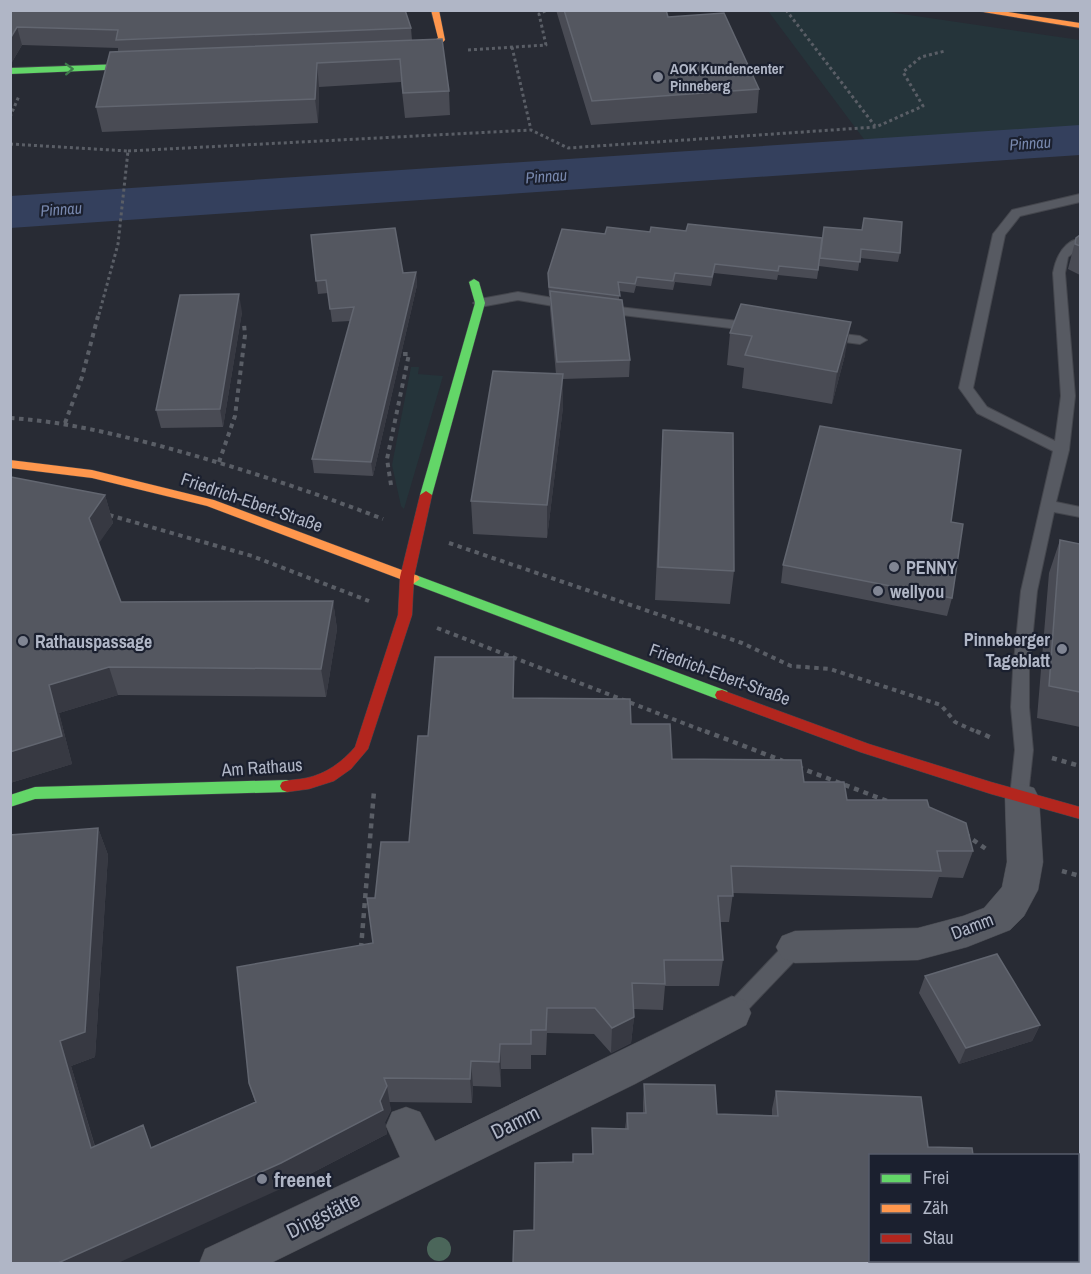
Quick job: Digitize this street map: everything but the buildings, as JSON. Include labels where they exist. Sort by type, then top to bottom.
[{"type":"street","points":[[394,56],[416,54],[435,47],[442,38],[435,10]]},
{"type":"street","points":[[975,10],[1080,26]]},
{"type":"street","points":[[10,72],[159,65]]},
{"type":"street","points":[[349,767],[361,748],[405,615],[407,577],[417,531],[480,303],[474,282]]},
{"type":"street","name":"Friedrich-Ebert-Straße","points":[[10,464],[92,474],[210,503],[865,748],[1021,797]]},
{"type":"street","name":"Am Rathaus","points":[[10,801],[35,793],[292,786],[328,779],[349,767]]},
{"type":"street","points":[[1021,797],[1080,813]]},
{"type":"street","name":"Damm","points":[[795,947],[918,944],[967,931],[997,918],[1011,905],[1020,890],[1025,861],[1021,797]]},
{"type":"street","name":"Damm","points":[[426,1166],[691,1036],[732,1013]]},
{"type":"street","points":[[406,1126],[426,1166]]},
{"type":"street","name":"Dingstätte","points":[[220,1263],[426,1166]]},
{"type":"lane","points":[[1062,450],[982,410],[966,388],[999,234],[1016,213],[1080,198]]},
{"type":"lane","points":[[1021,797],[1024,750],[1020,707],[1021,671],[1029,591],[1062,450],[1068,396],[1059,273],[1062,256],[1080,242]]},
{"type":"lane","points":[[480,303],[518,296],[586,307],[765,328]]},
{"type":"lane","points":[[813,334],[860,340]]},
{"type":"lane","points":[[1049,506],[1080,512]]},
{"type":"lane","points":[[732,1013],[795,947]]},
{"type":"path","points":[[435,47],[453,51],[546,45],[538,15],[547,10]]},
{"type":"path","points":[[786,10],[876,127]]},
{"type":"path","points":[[512,47],[531,130]]},
{"type":"path","points":[[10,144],[128,151],[531,130],[568,148],[876,127],[922,106],[903,72],[921,57],[945,51]]},
{"type":"path","points":[[65,423],[82,378],[118,244],[128,151]]},
{"type":"path","points":[[219,462],[235,416],[244,346],[244,324]]},
{"type":"path","points":[[398,354],[409,354],[387,459],[398,524]]},
{"type":"path","points":[[10,418],[65,423],[260,474],[417,531],[742,643],[790,666],[830,669],[941,705],[955,722],[1024,750],[1080,766]]},
{"type":"path","points":[[100,513],[252,556],[889,802]]},
{"type":"path","points":[[349,767],[375,781],[360,958]]},
{"type":"path","points":[[961,831],[984,848],[1080,876]]},
{"type":"shaded area","points":[[768,11],[882,11],[1080,40],[1080,135],[869,146]]},
{"type":"shaded area","points":[[411,367],[419,367],[418,374],[443,376],[404,509],[401,506],[392,465]]},
{"type":"waterway","name":"Pinnau","points":[[10,212],[1080,140]]},
{"type":"traffic: fast","points":[[10,71],[150,66]]},
{"type":"traffic: fast","points":[[426,495],[480,303],[474,282]]},
{"type":"traffic: fast","points":[[413,579],[722,695]]},
{"type":"traffic: fast","points":[[10,801],[35,793],[287,786]]},
{"type":"traffic: slow","points":[[402,55],[424,51],[434,46],[442,38],[435,10]]},
{"type":"traffic: slow","points":[[975,10],[1080,26]]},
{"type":"traffic: slow","points":[[10,464],[92,474],[210,503],[413,579]]},
{"type":"traffic: jam","points":[[287,786],[309,783],[329,776],[346,765],[361,749],[405,615],[407,577],[426,495]]},
{"type":"traffic: jam","points":[[722,695],[865,748],[991,788],[1080,813]]},
{"type":"place","name":"AOK Kundencenter Pinneberg","points":[[658,77]]},
{"type":"place","name":"PENNY","points":[[894,567]]},
{"type":"place","name":"wellyou","points":[[878,591]]},
{"type":"place","name":"Rathauspassage","points":[[23,641]]},
{"type":"place","name":"Pinneberger Tageblatt","points":[[1062,649]]},
{"type":"place","name":"freenet","points":[[262,1179]]}]
